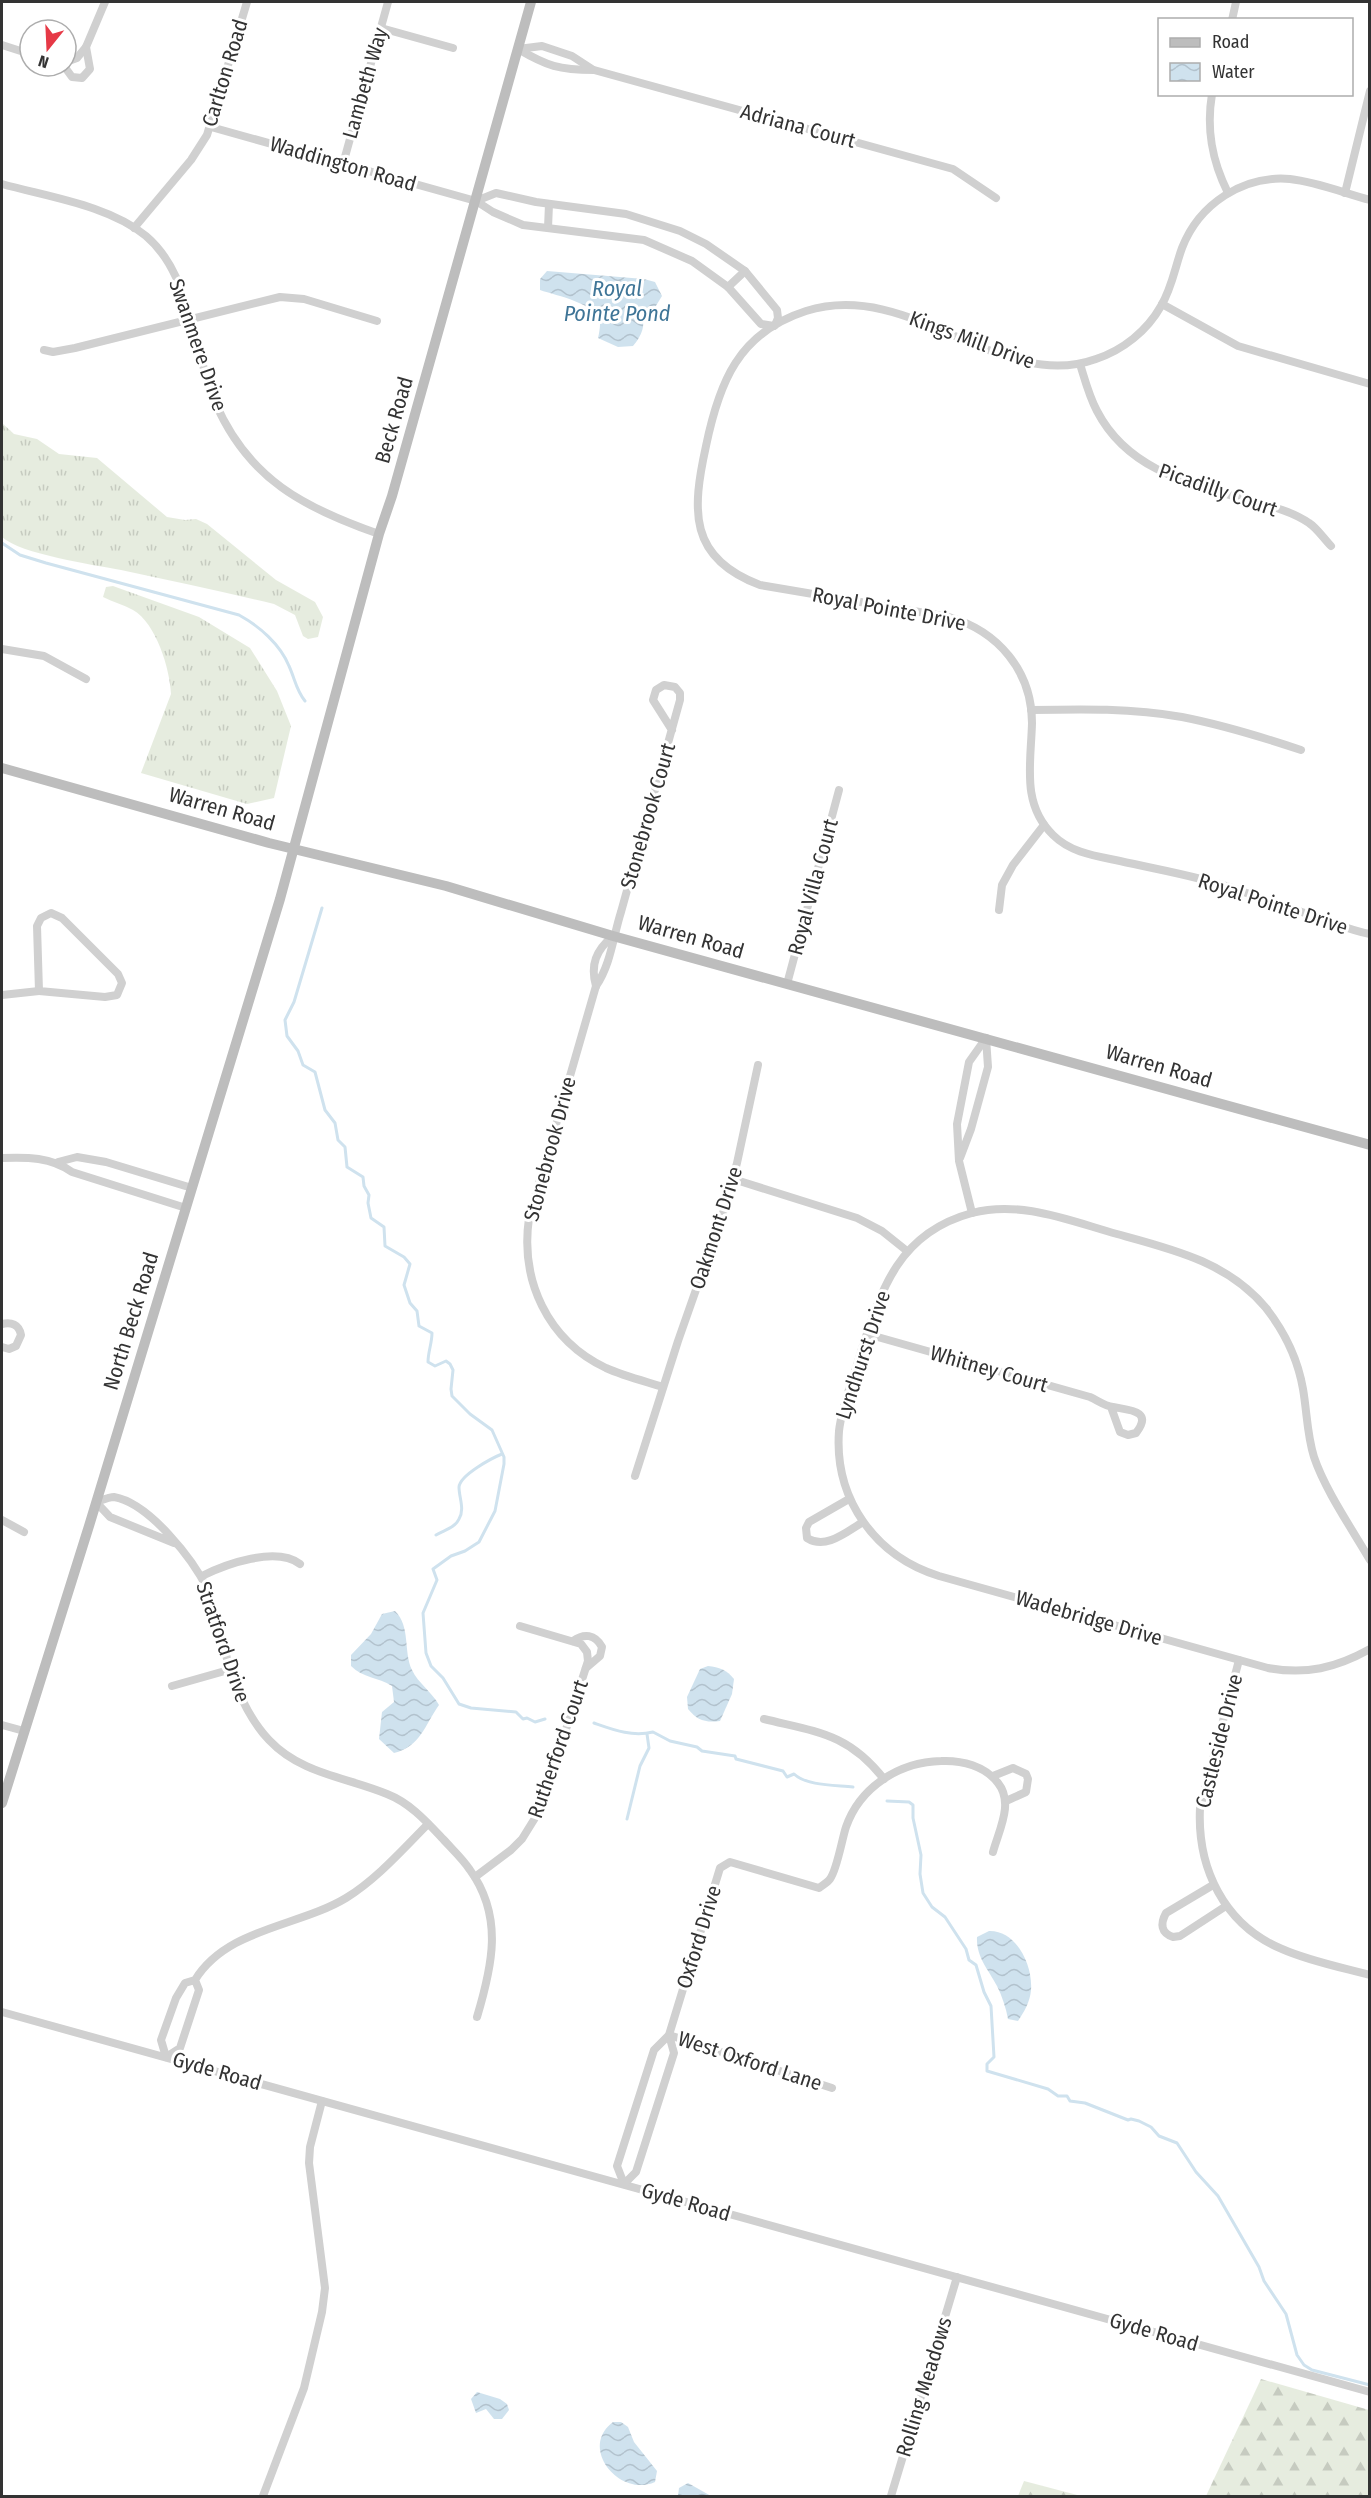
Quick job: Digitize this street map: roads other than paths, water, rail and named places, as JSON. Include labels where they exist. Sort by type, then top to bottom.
[{"type":"main road","name":"Beck Road","points":[[293,849],[379,534],[392,496],[531,2]]},
{"type":"main road","name":"Warren Road","points":[[2,768],[293,849],[446,886],[613,936],[1370,1145]]},
{"type":"main road","name":"North Beck Road","points":[[2,1803],[186,1208],[280,899],[293,849]]},
{"type":"street","points":[[78,57],[86,47],[105,2]]},
{"type":"street","name":"Carlton Road","points":[[134,228],[191,160],[211,127],[247,2]]},
{"type":"street","name":"Lambeth Way","points":[[343,164],[388,2]]},
{"type":"street","points":[[1232,18],[1236,2]]},
{"type":"street","points":[[381,28],[453,48]]},
{"type":"street","points":[[2,45],[18,50]]},
{"type":"street","name":"Adriana Court","points":[[518,49],[542,46],[572,56],[594,70]]},
{"type":"street","points":[[78,78],[82,78],[90,69],[86,47]]},
{"type":"street","name":"Adriana Court","points":[[518,49],[541,62],[565,70],[594,70],[953,169],[996,198]]},
{"type":"street","points":[[1345,193],[1370,91]]},
{"type":"street","points":[[1212,96],[1209,118],[1210,138],[1214,158],[1228,193]]},
{"type":"street","name":"Waddington Road","points":[[211,127],[476,201],[493,212],[523,225],[644,240],[692,261],[728,287],[758,321]]},
{"type":"street","name":"Kings Mill Drive","points":[[774,326],[792,316],[826,306],[869,306],[898,313],[1025,362],[1052,366],[1080,364],[1107,355],[1129,342],[1148,324],[1162,304],[1190,231],[1208,208],[1228,193],[1253,182],[1281,179],[1302,181],[1370,200]]},
{"type":"street","name":"Swanmere Drive","points":[[2,184],[108,214],[134,228],[156,246],[170,265],[181,286],[216,403],[232,434],[252,461],[277,484],[310,507],[379,534]]},
{"type":"street","points":[[476,201],[496,192],[549,204],[605,210],[654,222],[706,244],[745,271],[777,310],[788,317],[792,316]]},
{"type":"street","points":[[548,228],[549,204]]},
{"type":"street","points":[[728,287],[745,271]]},
{"type":"street","points":[[44,350],[53,352],[75,348],[280,297],[304,298],[377,321]]},
{"type":"street","points":[[1162,304],[1225,341],[1370,384]]},
{"type":"street","points":[[758,321],[765,326],[774,326],[777,322],[777,310]]},
{"type":"street","points":[[757,338],[760,329],[758,321]]},
{"type":"street","name":"Royal Pointe Drive","points":[[774,326],[757,338],[732,367],[721,388],[714,408],[696,499],[699,525],[711,550],[731,571],[760,585],[949,617],[975,626],[998,643],[1014,661],[1026,684],[1031,710],[1030,789],[1035,809],[1044,825],[1062,843],[1084,854],[1212,882],[1370,934]]},
{"type":"street","name":"Picadilly Court","points":[[1080,364],[1101,420],[1118,442],[1140,460],[1186,483],[1279,509],[1310,523],[1331,546]]},
{"type":"street","points":[[2,649],[44,656],[86,680]]},
{"type":"street","name":"Stonebrook Court","points":[[613,936],[672,730],[681,697],[675,687],[664,685],[656,690],[653,700],[672,730]]},
{"type":"street","points":[[1031,710],[1099,709],[1156,713],[1213,723],[1302,750]]},
{"type":"street","name":"Royal Villa Court","points":[[787,984],[839,790]]},
{"type":"street","points":[[999,910],[1002,885],[1013,865],[1044,825]]},
{"type":"street","points":[[2,995],[39,991],[113,997],[120,992],[122,983],[118,974],[62,918],[51,914],[41,918],[37,926],[39,991]]},
{"type":"street","name":"Stonebrook Drive","points":[[613,936],[604,975],[596,986],[530,1218],[528,1261],[530,1277],[542,1306],[567,1342],[589,1359],[606,1368],[663,1387]]},
{"type":"street","points":[[972,1213],[959,1161],[957,1124],[969,1062],[986,1038]]},
{"type":"street","points":[[959,1161],[971,1129],[988,1067],[986,1038]]},
{"type":"street","name":"Oakmont Drive","points":[[635,1476],[733,1179],[758,1065]]},
{"type":"street","points":[[2,1158],[24,1157],[58,1162],[77,1156],[106,1162],[192,1188]]},
{"type":"street","points":[[58,1162],[72,1172],[186,1208]]},
{"type":"street","points":[[733,1179],[857,1218],[882,1231],[908,1251]]},
{"type":"street","name":"Lyndhurst Drive","points":[[845,1486],[840,1459],[839,1431],[844,1408],[883,1287],[908,1251],[936,1228],[972,1213],[1002,1209],[1031,1211],[1181,1252],[1218,1268],[1251,1293],[1275,1320],[1294,1357],[1303,1388],[1308,1433],[1315,1460],[1370,1560]]},
{"type":"street","points":[[2,1324],[11,1323],[16,1326],[21,1335],[15,1346],[9,1349],[2,1347]]},
{"type":"street","name":"Whitney Court","points":[[867,1334],[1090,1397],[1110,1407],[1131,1408],[1138,1412],[1141,1427],[1136,1433],[1128,1435],[1120,1432],[1110,1407]]},
{"type":"street","name":"Wadebridge Drive","points":[[845,1486],[849,1499],[863,1522],[892,1553],[927,1573],[1268,1668],[1301,1671],[1335,1666],[1370,1649]]},
{"type":"street","name":"Stratford Drive","points":[[174,1543],[110,1516],[96,1502],[112,1497],[142,1508],[174,1543],[201,1576],[208,1590],[238,1691],[252,1718],[270,1741],[285,1754],[317,1772],[391,1796],[411,1808],[475,1877]]},
{"type":"street","points":[[849,1499],[809,1522],[806,1528],[807,1538],[823,1544],[863,1522]]},
{"type":"street","points":[[2,1520],[24,1532]]},
{"type":"street","points":[[201,1576],[222,1566],[252,1559],[291,1558],[300,1564]]},
{"type":"street","name":"Rutherford Court","points":[[475,1877],[522,1839],[536,1816],[544,1799],[586,1668],[587,1652],[581,1644],[520,1626]]},
{"type":"street","name":"Rutherford Court","points":[[573,1641],[580,1636],[590,1635],[596,1638],[602,1647],[600,1656],[586,1668]]},
{"type":"street","name":"Castleside Drive","points":[[1239,1660],[1200,1808],[1199,1828],[1202,1850],[1213,1885],[1226,1906],[1250,1930],[1281,1949],[1370,1975]]},
{"type":"street","points":[[172,1686],[232,1669]]},
{"type":"street","points":[[764,1719],[821,1733],[850,1745],[871,1763],[884,1779]]},
{"type":"street","points":[[2,1725],[24,1731]]},
{"type":"street","name":"Oxford Drive","points":[[669,2034],[674,2053],[636,2172],[624,2184],[617,2166],[654,2050],[669,2034],[720,1868],[730,1862],[819,1888],[831,1879],[847,1825],[857,1804],[884,1779],[899,1769],[923,1761],[944,1760],[967,1764],[993,1776]]},
{"type":"street","points":[[993,1852],[1006,1801],[993,1776],[1013,1768],[1026,1774],[1028,1779],[1026,1792],[1006,1801]]},
{"type":"street","points":[[195,1980],[199,1990],[180,2048],[166,2057],[160,2040],[176,1998],[185,1983],[195,1980],[203,1967],[246,1938],[348,1897],[428,1824]]},
{"type":"street","points":[[475,1877],[490,1916],[493,1948],[490,1972],[477,2018]]},
{"type":"street","points":[[1213,1885],[1166,1913],[1162,1925],[1164,1931],[1173,1937],[1180,1936],[1226,1906]]},
{"type":"street","name":"Gyde Road","points":[[2,2012],[1370,2392]]},
{"type":"street","name":"West Oxford Lane","points":[[669,2034],[832,2088]]},
{"type":"street","points":[[263,2496],[304,2388],[322,2312],[325,2288],[309,2163],[310,2147],[322,2101]]},
{"type":"street","name":"Rolling Meadows","points":[[891,2496],[957,2277]]},
{"type":"water","name":"Royal Pointe Pond","points":[[547,271],[644,279],[655,282],[662,296],[654,309],[642,308],[639,313],[643,325],[639,338],[633,346],[618,347],[598,338],[600,324],[598,317],[592,311],[576,301],[540,290],[540,279]]},
{"type":"water","points":[[395,1611],[403,1624],[412,1670],[439,1705],[416,1740],[410,1746],[394,1753],[379,1739],[382,1712],[394,1702],[392,1686],[356,1670],[351,1666],[351,1655],[371,1634],[382,1614]]},
{"type":"water","points":[[708,1666],[729,1673],[734,1679],[732,1694],[720,1721],[702,1720],[688,1709],[687,1697],[700,1669]]},
{"type":"water","points":[[989,1931],[1007,1936],[1015,1943],[1026,1960],[1031,1990],[1026,2007],[1018,2021],[1008,2019],[999,1990],[978,1951],[977,1937]]},
{"type":"water","points":[[477,2392],[500,2399],[507,2404],[509,2410],[502,2419],[494,2419],[486,2409],[476,2413],[471,2399]]},
{"type":"water","points":[[613,2422],[621,2422],[628,2427],[634,2442],[657,2471],[655,2482],[642,2485],[629,2483],[617,2477],[608,2468],[602,2457],[600,2445],[603,2433]]},
{"type":"water","points":[[688,2483],[711,2496],[678,2496],[679,2488]]},
{"type":"waterway","points":[[2,543],[20,555],[46,563],[239,615],[261,630],[280,650],[305,701]]},
{"type":"waterway","points":[[322,908],[294,1002],[285,1020],[287,1036],[298,1051],[303,1065],[315,1072],[325,1110],[335,1123],[338,1140],[345,1147],[347,1167],[363,1177],[364,1186],[369,1195],[371,1218],[384,1227],[385,1246],[404,1257],[410,1264],[404,1285],[410,1303],[417,1311],[419,1326],[432,1333],[428,1362],[435,1366],[446,1361],[450,1364],[453,1370],[452,1396],[470,1414],[492,1430],[504,1457],[495,1511],[479,1542],[451,1556],[433,1569],[437,1580],[423,1613],[426,1653],[431,1666],[443,1678],[459,1704],[471,1708],[516,1712],[523,1719],[527,1718],[535,1722],[545,1719]]},
{"type":"waterway","points":[[436,1535],[452,1527],[459,1519],[462,1507],[459,1487],[465,1477],[502,1454]]},
{"type":"waterway","points":[[594,1723],[630,1733],[653,1732],[670,1741],[697,1747],[702,1751],[735,1756],[736,1759],[783,1771],[787,1777],[794,1774],[814,1783],[853,1787]]},
{"type":"waterway","points":[[627,1819],[640,1766],[649,1748],[647,1734]]},
{"type":"waterway","points":[[887,1801],[909,1802],[913,1805],[913,1818],[921,1855],[920,1874],[923,1893],[932,1907],[945,1917],[966,1949],[969,1960],[976,1965],[991,2006],[994,2057],[987,2064],[987,2071],[1048,2089],[1058,2096],[1067,2096],[1070,2101],[1085,2103],[1128,2120],[1139,2121],[1151,2127],[1159,2136],[1177,2143],[1196,2172],[1218,2196],[1259,2267],[1264,2281],[1286,2314],[1297,2355],[1304,2365],[1312,2370],[1370,2385]]}]
